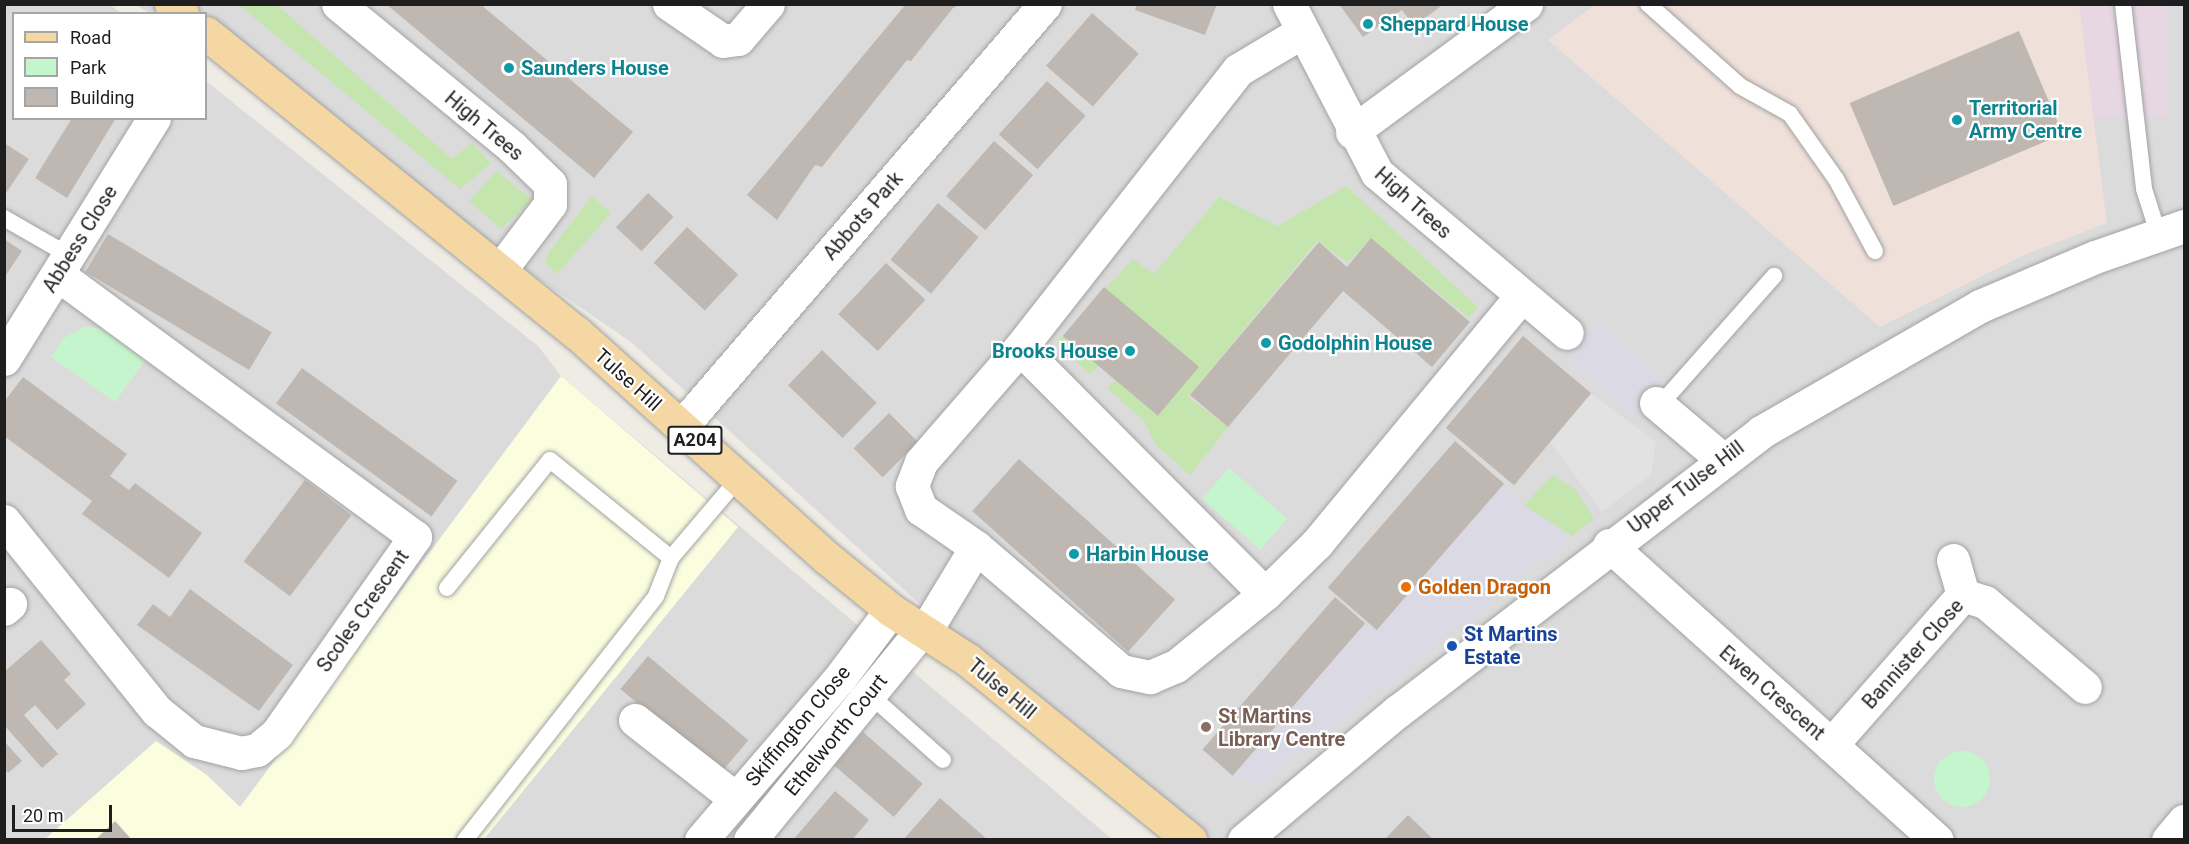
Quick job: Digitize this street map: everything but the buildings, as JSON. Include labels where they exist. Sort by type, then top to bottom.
[{"type":"main road","name":"Tulse Hill","points":[[207,35],[500,270],[891,610],[968,660],[1190,840]]},
{"type":"street","name":"High Trees","points":[[338,4],[512,147],[550,184],[550,204],[500,270]]},
{"type":"street","points":[[669,4],[723,41],[738,39],[768,4]]},
{"type":"street","name":"Abbots Park","points":[[681,428],[1045,4]]},
{"type":"street","points":[[1352,132],[1526,4]]},
{"type":"street","name":"High Trees","points":[[1294,19],[1352,132],[1392,189],[1566,333]]},
{"type":"street","points":[[1294,19],[1238,70],[1020,348],[921,462],[912,486],[921,509],[976,547],[1121,671],[1150,677],[1176,666],[1265,594],[1331,527],[1521,296]]},
{"type":"street","name":"Abbess Close","points":[[4,359],[153,120]]},
{"type":"street","name":"Upper Tulse Hill","points":[[1244,840],[1609,545],[1722,459],[1918,338],[2038,281],[2171,230]]},
{"type":"street","name":"Scoles Crescent","points":[[4,521],[137,691],[180,731],[231,753],[256,750],[277,733],[416,537],[64,266]]},
{"type":"street","points":[[1020,348],[1265,594]]},
{"type":"street","points":[[1658,405],[1722,459]]},
{"type":"street","name":"Ewen Crescent","points":[[1609,545],[1938,840]]},
{"type":"street","name":"Ethelworth Court","points":[[750,840],[922,632],[976,547]]},
{"type":"street","points":[[1953,560],[1963,595]]},
{"type":"street","name":"Bannister Close","points":[[1831,745],[1963,595],[1985,602],[2085,687]]},
{"type":"street","name":"Skiffington Close","points":[[701,840],[839,679],[891,610]]},
{"type":"street","points":[[634,720],[736,799]]},
{"type":"lane","points":[[1648,4],[1740,86],[1790,114],[1836,179],[1875,251]]},
{"type":"lane","points":[[2123,4],[2144,189],[2171,230]]},
{"type":"lane","points":[[4,218],[64,266]]},
{"type":"lane","points":[[1658,405],[1774,276]]},
{"type":"lane","points":[[447,588],[550,460],[671,558]]},
{"type":"lane","points":[[465,840],[656,596],[671,558],[738,478]]},
{"type":"lane","points":[[869,694],[943,760]]},
{"type":"shaded area","points":[[5,4],[110,5],[120,12],[12,12],[12,120],[207,120],[207,82],[538,346],[561,376],[1112,839],[5,840]]},
{"type":"shaded area","name":"St Martins Estate","points":[[136,5],[2184,5],[2184,839],[1179,839],[631,342],[207,53],[207,12],[147,12]]},
{"type":"shaded area","points":[[1594,5],[2079,5],[2107,223],[2026,254],[1880,327],[1548,40]]},
{"type":"shaded area","points":[[2079,5],[2168,5],[2168,117],[2079,117]]},
{"type":"shaded area","points":[[1598,322],[1664,379],[1632,415],[1567,358]]},
{"type":"shaded area","points":[[561,376],[738,527],[484,839],[44,840],[156,741],[207,775],[240,807]]},
{"type":"shaded area","points":[[1591,393],[1656,442],[1651,475],[1602,512],[1550,442]]},
{"type":"shaded area","points":[[1504,483],[1512,489],[1508,495],[1572,536],[1260,786],[1233,776],[1365,623],[1377,630]]},
{"type":"green space","points":[[239,5],[277,5],[452,159],[472,143],[491,163],[460,189]]},
{"type":"green space","points":[[497,171],[532,200],[501,229],[469,201]]},
{"type":"green space","points":[[1346,186],[1478,307],[1469,318],[1371,239],[1348,263],[1317,241],[1188,397],[1228,427],[1190,475],[1154,443],[1145,422],[1107,388],[1116,380],[1099,366],[1089,374],[1057,342],[1133,259],[1154,274],[1219,197],[1278,226]]},
{"type":"green space","points":[[592,196],[611,213],[557,274],[545,263],[549,252]]},
{"type":"green space","points":[[85,327],[109,329],[148,356],[115,402],[51,357],[64,338]]},
{"type":"green space","points":[[1229,468],[1287,519],[1260,549],[1202,499]]},
{"type":"green space","points":[[1552,475],[1576,490],[1594,519],[1572,536],[1524,506]]},
{"type":"green space","points":[[1962,751],[1973,753],[1982,759],[1988,768],[1990,779],[1988,790],[1982,799],[1973,805],[1962,807],[1951,805],[1942,799],[1936,790],[1934,779],[1936,768],[1942,759],[1951,753]]},
{"type":"place","name":"Sheppard House","points":[[1368,24]]},
{"type":"place","name":"Saunders House","points":[[509,68]]},
{"type":"place","name":"Territorial Army Centre","points":[[1957,120]]},
{"type":"place","name":"Godolphin House","points":[[1266,343]]},
{"type":"place","name":"Brooks House","points":[[1130,351]]},
{"type":"place","name":"Harbin House","points":[[1074,554]]},
{"type":"place","name":"Golden Dragon","points":[[1406,587]]},
{"type":"place","name":"St Martins Estate","points":[[1452,646]]},
{"type":"place","name":"St Martins Library Centre","points":[[1206,727]]}]
